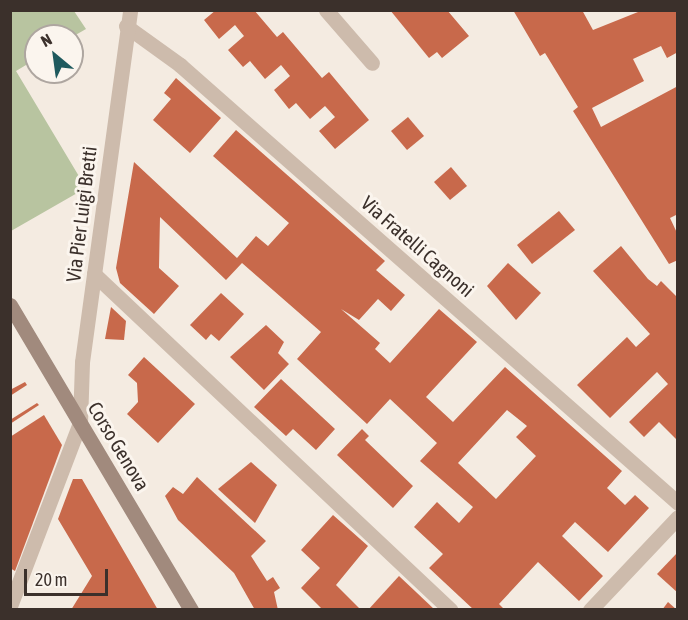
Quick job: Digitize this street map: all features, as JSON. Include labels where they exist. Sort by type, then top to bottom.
[{"type":"main road","name":"Corso Genova","points":[[10,305],[191,609]]},
{"type":"street","name":"Via Pier Luigi Bretti","points":[[10,606],[81,423],[94,274],[126,26],[130,10]]},
{"type":"street","points":[[326,10],[372,63]]},
{"type":"street","name":"Via Fratelli Cagnoni","points":[[126,26],[180,65],[678,503]]},
{"type":"street","points":[[94,274],[450,609]]},
{"type":"street","points":[[590,609],[678,517]]},
{"type":"green space","points":[[11,10],[74,11],[83,24],[24,24],[24,66],[16,71],[86,188],[11,231]]},
{"type":"building","points":[[216,10],[254,10],[277,37],[283,32],[322,78],[329,72],[369,120],[335,149],[319,131],[335,117],[325,106],[310,119],[296,103],[289,109],[274,90],[290,76],[281,65],[265,79],[250,61],[243,67],[228,50],[244,36],[235,25],[219,39],[204,20]]},
{"type":"building","points":[[390,10],[447,10],[469,36],[442,58],[437,52],[429,58]]},
{"type":"building","points":[[513,10],[582,10],[593,30],[643,10],[678,10],[678,52],[667,58],[661,46],[633,59],[644,81],[592,108],[601,127],[678,86],[678,214],[670,218],[678,235],[678,260],[669,264],[573,111],[578,107],[545,53],[540,56]]},
{"type":"building","points":[[176,78],[221,118],[190,153],[153,120],[171,99],[164,93]]},
{"type":"building","points":[[408,117],[424,136],[407,150],[391,131]]},
{"type":"building","points":[[236,130],[385,261],[376,270],[405,295],[391,311],[378,299],[359,320],[341,309],[380,343],[375,349],[390,363],[439,309],[477,342],[426,397],[453,422],[505,367],[622,471],[607,488],[625,505],[635,495],[649,508],[608,552],[575,522],[562,536],[603,576],[579,601],[538,562],[499,604],[505,610],[474,610],[429,568],[443,554],[414,527],[437,502],[459,523],[473,507],[420,461],[437,443],[390,399],[367,424],[297,359],[321,332],[242,263],[226,280],[160,217],[159,268],[179,286],[154,314],[120,283],[116,268],[134,162],[237,258],[256,236],[268,246],[289,223],[213,156]],"holes":[[[507,410],[527,426],[516,437],[536,456],[496,499],[458,463]]]},
{"type":"building","points":[[451,167],[467,186],[450,200],[434,182]]},
{"type":"building","points":[[559,211],[575,230],[532,264],[517,245]]},
{"type":"building","points":[[388,216],[422,245],[415,254],[380,224]]},
{"type":"building","points":[[621,246],[648,279],[657,286],[661,281],[678,298],[678,441],[659,422],[644,437],[629,422],[668,384],[657,372],[610,418],[577,385],[627,337],[636,347],[650,334],[593,271]]},
{"type":"building","points":[[434,256],[468,286],[461,295],[426,264]]},
{"type":"building","points":[[508,263],[541,293],[516,320],[487,286]]},
{"type":"building","points":[[221,293],[244,314],[219,341],[211,334],[206,340],[190,325]]},
{"type":"building","points":[[111,307],[126,321],[124,340],[105,339]]},
{"type":"building","points":[[266,325],[284,342],[278,353],[289,364],[264,390],[230,357]]},
{"type":"building","points":[[144,357],[195,404],[158,443],[127,414],[138,402],[137,383],[128,375]]},
{"type":"building","points":[[281,379],[335,429],[316,450],[293,429],[286,436],[254,407]]},
{"type":"building","points":[[25,382],[27,385],[10,396],[10,390]]},
{"type":"building","points":[[37,403],[39,405],[10,424],[10,420]]},
{"type":"building","points":[[44,415],[62,445],[15,571],[10,568],[10,437]]},
{"type":"building","points":[[362,429],[369,436],[365,440],[413,486],[393,508],[337,455]]},
{"type":"building","points":[[251,462],[277,485],[255,523],[218,489]]},
{"type":"building","points":[[197,477],[266,541],[251,556],[267,581],[273,577],[280,588],[274,592],[278,610],[255,610],[234,573],[178,520],[165,496],[173,487],[183,494]]},
{"type":"building","points":[[73,479],[82,479],[158,610],[71,610],[92,576],[58,519]]},
{"type":"building","points":[[333,515],[368,546],[336,585],[361,610],[323,610],[301,588],[320,568],[301,550]]},
{"type":"building","points":[[678,552],[678,593],[657,574]]},
{"type":"building","points":[[399,576],[416,592],[435,610],[368,610]]},
{"type":"building","points":[[668,602],[677,610],[662,610]]}]
